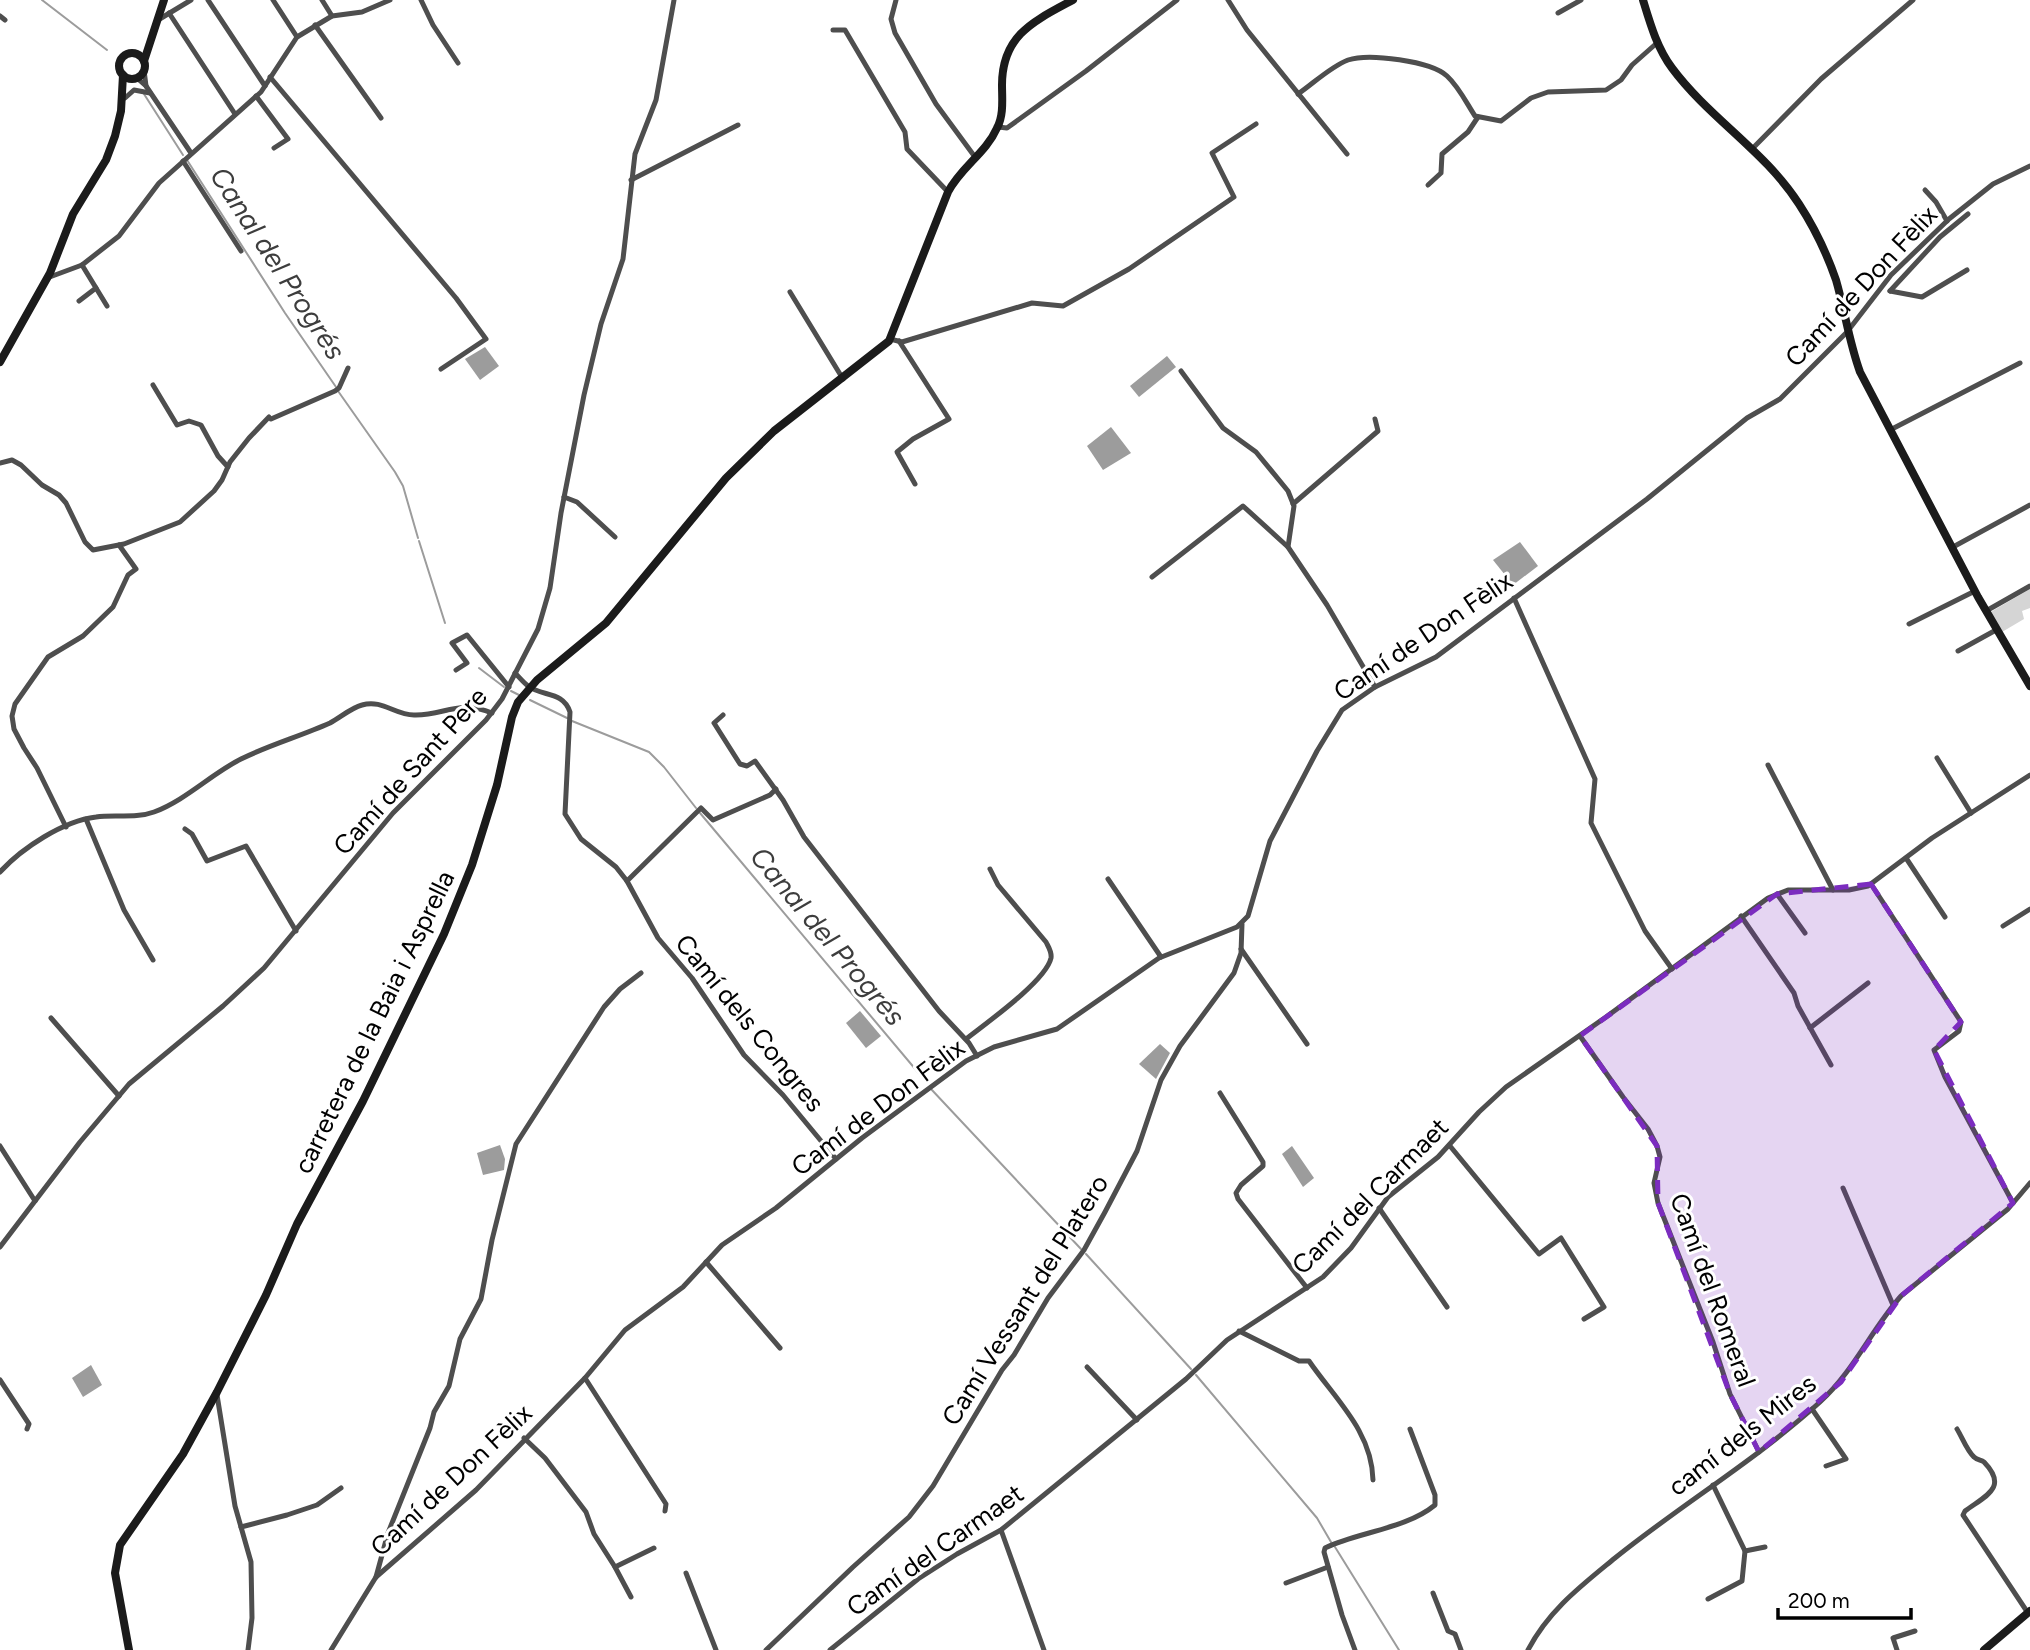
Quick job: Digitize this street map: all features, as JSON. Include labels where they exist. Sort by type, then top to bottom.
[{"type":"main road","points":[[0,362],[47,278],[73,214],[106,160],[127,89],[144,65],[148,43],[163,0]]},
{"type":"main road","name":"carretera de la Baia i Asprella","points":[[129,1650],[116,1587],[117,1556],[129,1530],[183,1454],[217,1392],[266,1295],[297,1224],[363,1101],[465,889],[497,785],[512,717],[518,702],[529,687],[606,623],[726,478],[774,432],[894,340],[948,192],[958,174],[984,149],[998,127],[1004,61],[1009,47],[1025,28],[1073,0]]},
{"type":"main road","points":[[1643,0],[1658,42],[1672,68],[1787,187],[1815,231],[1837,283],[1847,332],[1860,372],[1975,591],[2030,687]]},
{"type":"main road","points":[[124,99],[123,75],[119,67],[122,57],[135,53],[148,43]]},
{"type":"main road","points":[[135,53],[144,65]]},
{"type":"main road","points":[[123,75],[135,78]]},
{"type":"main road","points":[[1990,1648],[2029,1612]]},
{"type":"street","points":[[155,22],[191,0]]},
{"type":"street","points":[[208,0],[265,86]]},
{"type":"street","points":[[273,0],[298,37]]},
{"type":"street","points":[[322,0],[332,16]]},
{"type":"street","points":[[369,0],[374,8]]},
{"type":"street","points":[[47,278],[82,265],[118,236],[159,183],[257,96],[298,37],[332,16],[374,8],[390,0]]},
{"type":"street","points":[[421,0],[433,25],[458,63]]},
{"type":"street","name":"Camí de Sant Pere","points":[[0,1247],[118,1096],[142,1072],[246,986],[296,931],[393,813],[492,713],[509,687],[544,611],[584,395],[601,324],[624,259],[635,154],[656,100],[674,0]]},
{"type":"street","points":[[896,0],[891,19],[895,33],[936,104],[975,158]]},
{"type":"street","points":[[998,127],[1007,128],[1177,0]]},
{"type":"street","points":[[1228,0],[1247,30],[1347,155]]},
{"type":"street","points":[[1558,13],[1581,0]]},
{"type":"street","points":[[1752,149],[1821,79],[1913,0]]},
{"type":"street","points":[[169,13],[235,114]]},
{"type":"street","points":[[315,25],[381,118]]},
{"type":"street","points":[[833,30],[845,30],[905,132],[907,149],[948,192]]},
{"type":"street","points":[[1298,94],[1350,60],[1380,59],[1420,64],[1436,68],[1449,78],[1475,116],[1501,121],[1531,98],[1548,92],[1606,90],[1621,80],[1632,65],[1658,42]]},
{"type":"street","points":[[144,65],[146,86]]},
{"type":"street","points":[[270,77],[448,289],[486,339],[441,369]]},
{"type":"street","points":[[135,78],[146,86],[180,139],[192,152]]},
{"type":"street","points":[[124,99],[134,90],[150,93]]},
{"type":"street","points":[[257,96],[288,139],[274,148]]},
{"type":"street","points":[[1428,186],[1441,173],[1442,154],[1468,132],[1478,117]]},
{"type":"street","points":[[915,484],[897,452],[913,439],[949,419],[894,340],[929,334],[1032,303],[1063,306],[1129,269],[1234,197],[1212,153],[1256,124]]},
{"type":"street","points":[[631,180],[738,125]]},
{"type":"street","points":[[180,139],[189,144],[204,141]]},
{"type":"street","points":[[183,161],[241,251]]},
{"type":"street","name":"Camí de Don Fèlix","points":[[331,1650],[376,1577],[476,1490],[585,1378],[625,1330],[683,1287],[722,1245],[776,1208],[966,1061],[994,1048],[1057,1029],[1131,975],[1161,957],[1242,924],[1248,916],[1270,841],[1317,751],[1342,710],[1375,687],[1436,657],[1647,499],[1747,418],[1780,399],[1847,332],[1891,275],[1947,220],[1993,184],[2030,166]]},
{"type":"street","points":[[1925,190],[1947,220]]},
{"type":"street","points":[[1890,291],[1940,237],[1968,214]]},
{"type":"street","points":[[82,265],[107,306]]},
{"type":"street","points":[[1880,289],[1922,297],[1968,270]]},
{"type":"street","points":[[79,301],[96,288]]},
{"type":"street","points":[[790,292],[842,379]]},
{"type":"street","points":[[1890,430],[2020,363]]},
{"type":"street","points":[[0,463],[12,460],[42,485],[59,495],[66,503],[85,542],[93,550],[119,545],[180,522],[214,491],[249,438],[270,418],[335,391],[348,368]]},
{"type":"street","points":[[1181,371],[1223,428],[1256,452],[1281,479],[1293,504],[1288,547]]},
{"type":"street","points":[[153,385],[177,425],[188,421],[201,425],[218,456],[228,467]]},
{"type":"street","points":[[1293,504],[1378,431],[1375,419]]},
{"type":"street","points":[[564,497],[577,502],[615,537]]},
{"type":"street","points":[[1953,547],[2030,505]]},
{"type":"street","points":[[1152,577],[1243,506],[1288,547],[1327,605],[1375,687]]},
{"type":"street","points":[[66,827],[19,738],[12,716],[15,704],[48,657],[83,636],[113,607],[128,575],[136,569],[119,545]]},
{"type":"street","points":[[1986,611],[2030,586]]},
{"type":"street","points":[[1909,624],[1975,591]]},
{"type":"street","points":[[1514,598],[1595,779],[1591,823],[1645,931],[1672,969]]},
{"type":"street","points":[[1958,651],[1996,629]]},
{"type":"street","points":[[456,670],[467,663],[452,643],[467,635],[509,687]]},
{"type":"street","name":"Camí dels Congres","points":[[515,673],[529,687],[555,696],[567,704],[570,712],[565,814],[581,839],[616,867],[627,881],[658,938],[692,978],[744,1055],[783,1095],[836,1159]]},
{"type":"street","points":[[0,872],[28,846],[66,827],[97,816],[134,816],[164,808],[240,760],[330,722],[366,703],[387,705],[404,714],[414,715],[460,706],[492,713]]},
{"type":"street","points":[[723,715],[714,723],[740,764],[747,766],[755,761],[776,789],[804,837],[977,1056]]},
{"type":"street","points":[[1937,758],[1970,813]]},
{"type":"street","points":[[1768,765],[1833,890]]},
{"type":"street","name":"Camí del Carmaet","points":[[830,1650],[918,1579],[1000,1530],[1186,1379],[1227,1340],[1323,1276],[1350,1248],[1379,1208],[1450,1146],[1479,1112],[1506,1087],[1580,1036],[1741,916],[1777,894],[1802,889],[1849,890],[1871,884],[1970,813],[2030,775]]},
{"type":"street","points":[[627,881],[701,808],[713,820],[770,795],[776,789]]},
{"type":"street","points":[[86,819],[123,902],[124,910],[153,960]]},
{"type":"street","points":[[185,829],[192,834],[207,861],[246,846],[296,931]]},
{"type":"street","points":[[1906,858],[1945,917]]},
{"type":"street","points":[[966,1039],[1019,996],[1051,960],[1051,952],[1046,942],[998,885],[990,869]]},
{"type":"street","points":[[1108,879],[1161,957]]},
{"type":"street","points":[[1871,884],[1961,1022],[1959,1031],[1934,1051],[1945,1077],[2013,1203]]},
{"type":"street","points":[[1777,894],[1805,933]]},
{"type":"street","points":[[2003,926],[2030,909]]},
{"type":"street","points":[[1741,916],[1794,993],[1798,1006],[1831,1065]]},
{"type":"street","name":"Camí Vessant del Platero","points":[[766,1650],[909,1517],[933,1486],[987,1393],[1014,1355],[1048,1298],[1084,1250],[1105,1212],[1138,1151],[1161,1080],[1180,1046],[1234,973],[1241,949],[1242,924]]},
{"type":"street","points":[[1241,949],[1307,1044]]},
{"type":"street","points":[[376,1577],[388,1533],[434,1412],[449,1385],[460,1339],[481,1300],[492,1240],[516,1144],[604,1007],[620,989],[641,973]]},
{"type":"street","points":[[1810,1028],[1868,983]]},
{"type":"street","points":[[51,1018],[118,1096]]},
{"type":"street","name":"Camí del Romeral","points":[[1580,1036],[1648,1129],[1657,1146],[1660,1157],[1654,1183],[1658,1203],[1717,1351],[1730,1394],[1759,1451]]},
{"type":"street","points":[[1220,1093],[1263,1162],[1263,1167],[1241,1185],[1236,1193],[1238,1199],[1307,1287]]},
{"type":"street","points":[[0,1146],[35,1201]]},
{"type":"street","points":[[1450,1146],[1539,1254],[1561,1238],[1604,1307],[1584,1319]]},
{"type":"street","name":"camí dels Mires","points":[[1528,1650],[1543,1623],[1571,1594],[1651,1529],[1812,1409],[1841,1382],[1894,1305],[1909,1288],[2013,1203],[2030,1183]]},
{"type":"street","points":[[1843,1188],[1894,1305]]},
{"type":"street","points":[[1379,1208],[1447,1307]]},
{"type":"street","points":[[706,1262],[780,1348]]},
{"type":"street","points":[[1239,1331],[1298,1362],[1309,1361],[1353,1419],[1373,1463],[1373,1480]]},
{"type":"street","points":[[1087,1367],[1137,1420]]},
{"type":"street","points":[[585,1378],[666,1504],[665,1511]]},
{"type":"street","points":[[0,1380],[29,1424],[27,1429]]},
{"type":"street","points":[[217,1392],[235,1506],[251,1563],[253,1618],[248,1650]]},
{"type":"street","points":[[1812,1409],[1846,1459],[1826,1466]]},
{"type":"street","points":[[1355,1650],[1324,1552],[1325,1548],[1383,1531],[1435,1504],[1435,1495],[1410,1429]]},
{"type":"street","points":[[1956,1429],[1974,1457],[1982,1461],[1995,1478],[1996,1486],[1965,1511],[1964,1515],[2029,1612]]},
{"type":"street","points":[[524,1438],[545,1458],[586,1512],[594,1534],[631,1597]]},
{"type":"street","points":[[1708,1599],[1742,1581],[1745,1551],[1713,1485]]},
{"type":"street","points":[[241,1527],[287,1516],[317,1505],[341,1488]]},
{"type":"street","points":[[1000,1530],[1044,1650]]},
{"type":"street","points":[[1745,1551],[1765,1547]]},
{"type":"street","points":[[615,1567],[654,1548]]},
{"type":"street","points":[[1286,1584],[1328,1567]]},
{"type":"street","points":[[685,1573],[716,1650]]},
{"type":"street","points":[[1433,1593],[1448,1630],[1455,1634],[1461,1650]]},
{"type":"street","points":[[1897,1650],[1892,1638],[1915,1631]]},
{"type":"highlighted area","points":[[1871,884],[1961,1022],[1934,1050],[2013,1203],[1901,1296],[1841,1382],[1759,1452],[1730,1394],[1658,1203],[1657,1146],[1580,1036],[1777,894]]},
{"type":"shaded area","points":[[485,347],[499,366],[480,380],[465,359]]},
{"type":"shaded area","points":[[1167,356],[1176,367],[1139,397],[1130,386]]},
{"type":"shaded area","points":[[1111,427],[1131,453],[1103,470],[1087,446]]},
{"type":"shaded area","points":[[1520,542],[1538,566],[1513,585],[1493,560]]},
{"type":"shaded area","points":[[2030,589],[2030,608],[2022,611],[2024,619],[2002,632],[1989,613]]},
{"type":"shaded area","points":[[860,1011],[881,1036],[866,1048],[846,1023]]},
{"type":"shaded area","points":[[1160,1044],[1170,1053],[1156,1079],[1139,1064]]},
{"type":"shaded area","points":[[500,1145],[505,1159],[504,1170],[483,1175],[477,1153]]},
{"type":"shaded area","points":[[1292,1146],[1314,1178],[1303,1187],[1282,1154]]},
{"type":"shaded area","points":[[91,1365],[102,1385],[83,1397],[72,1378]]},
{"type":"waterway","points":[[42,0],[107,50]]},
{"type":"waterway","points":[[144,94],[183,155]]},
{"type":"waterway","name":"Canal del Progrés","points":[[187,160],[336,387]]},
{"type":"waterway","name":"Canal del Progrés","points":[[338,391],[403,486],[418,538]]},
{"type":"waterway","name":"Canal del Progrés","points":[[419,541],[445,623]]},
{"type":"waterway","name":"Canal del Progrés","points":[[479,668],[504,687]]},
{"type":"waterway","name":"Canal del Progrés","points":[[511,691],[519,695]]},
{"type":"waterway","name":"Canal del Progrés","points":[[530,700],[567,718]]},
{"type":"waterway","name":"Canal del Progrés","points":[[572,721],[649,752],[696,808]]},
{"type":"waterway","name":"Canal del Progrés","points":[[700,813],[927,1083]]},
{"type":"waterway","name":"Canal del Progrés","points":[[931,1089],[1081,1249]]},
{"type":"waterway","name":"Canal del Progrés","points":[[1086,1254],[1191,1369]]},
{"type":"waterway","name":"Canal del Progrés","points":[[1196,1375],[1317,1518],[1331,1542]]},
{"type":"waterway","name":"Canal del Progrés","points":[[1335,1547],[1399,1650]]}]
